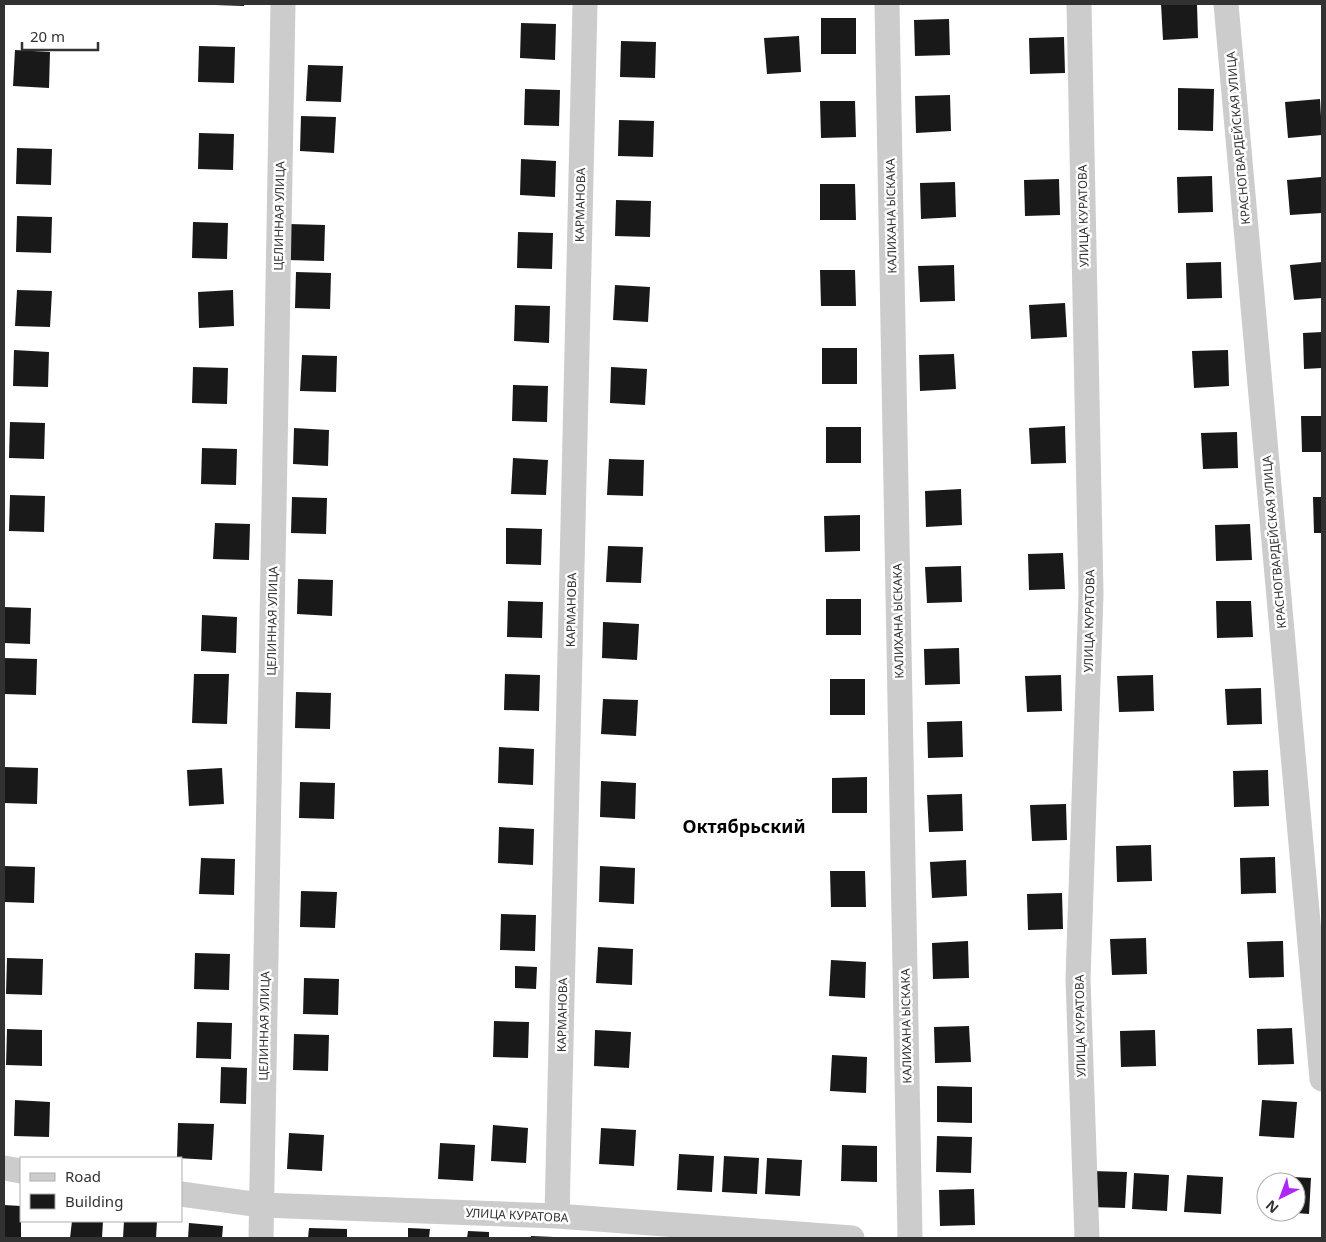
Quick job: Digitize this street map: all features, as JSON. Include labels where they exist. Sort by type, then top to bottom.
[{"type":"street","name":"ЦЕЛИННАЯ УЛИЦА","points":[[261,1238],[283,4]]},
{"type":"street","name":"КАРМАНОВА","points":[[557,1216],[585,4]]},
{"type":"street","name":"КАЛИХАНА ЫСКАКА","points":[[887,4],[910,1238]]},
{"type":"street","name":"УЛИЦА КУРАТОВА","points":[[1079,4],[1091,594],[1078,979],[1086,1238]]},
{"type":"street","name":"КРАСНОГВАРДЕЙСКАЯ УЛИЦА","points":[[1226,4],[1322,1079]]},
{"type":"street","points":[[4,1168],[20,1171]]},
{"type":"street","name":"УЛИЦА КУРАТОВА","points":[[182,1194],[261,1205],[557,1216],[852,1238]]},
{"type":"building","points":[[244,4],[244,6],[215,5]]},
{"type":"building","points":[[1161,4],[1197,4],[1198,38],[1163,40]]},
{"type":"building","points":[[821,18],[856,18],[856,54],[821,54]]},
{"type":"building","points":[[949,19],[950,55],[915,56],[914,20]]},
{"type":"building","points":[[521,23],[556,24],[555,60],[520,58]]},
{"type":"building","points":[[799,36],[801,72],[767,74],[764,38]]},
{"type":"building","points":[[1064,37],[1065,73],[1030,74],[1029,38]]},
{"type":"building","points":[[621,41],[656,42],[655,78],[620,77]]},
{"type":"building","points":[[199,46],[235,47],[234,83],[198,82]]},
{"type":"building","points":[[15,50],[50,52],[49,88],[13,86]]},
{"type":"building","points":[[308,65],[343,66],[341,102],[306,101]]},
{"type":"building","points":[[1178,88],[1214,89],[1213,131],[1178,130]]},
{"type":"building","points":[[525,89],[560,90],[559,126],[524,125]]},
{"type":"building","points":[[950,95],[951,131],[916,133],[915,96]]},
{"type":"building","points":[[1320,99],[1322,135],[1288,138],[1285,102]]},
{"type":"building","points":[[820,101],[855,101],[856,137],[821,138]]},
{"type":"building","points":[[301,116],[336,117],[334,153],[300,151]]},
{"type":"building","points":[[619,120],[654,121],[653,157],[618,156]]},
{"type":"building","points":[[199,133],[234,134],[233,170],[198,169]]},
{"type":"building","points":[[17,148],[52,149],[51,185],[16,184]]},
{"type":"building","points":[[521,159],[556,161],[555,197],[520,195]]},
{"type":"building","points":[[1212,176],[1213,212],[1178,213],[1177,177]]},
{"type":"building","points":[[1321,177],[1322,213],[1290,215],[1287,180]]},
{"type":"building","points":[[1059,179],[1060,215],[1025,216],[1024,180]]},
{"type":"building","points":[[955,182],[956,217],[921,219],[920,183]]},
{"type":"building","points":[[820,184],[855,184],[856,220],[820,220]]},
{"type":"building","points":[[616,200],[651,201],[650,237],[615,236]]},
{"type":"building","points":[[17,216],[52,217],[51,253],[16,252]]},
{"type":"building","points":[[193,222],[228,223],[227,259],[192,258]]},
{"type":"building","points":[[289,224],[325,225],[324,261],[288,260]]},
{"type":"building","points":[[518,232],[553,233],[552,269],[517,268]]},
{"type":"building","points":[[1221,262],[1222,298],[1187,299],[1186,263]]},
{"type":"building","points":[[1322,262],[1322,298],[1294,300],[1290,265]]},
{"type":"building","points":[[954,265],[955,301],[920,302],[918,266]]},
{"type":"building","points":[[820,270],[855,270],[856,306],[821,306]]},
{"type":"building","points":[[296,272],[331,273],[330,309],[295,308]]},
{"type":"building","points":[[615,285],[650,287],[648,322],[613,320]]},
{"type":"building","points":[[17,290],[52,291],[50,327],[15,326]]},
{"type":"building","points":[[233,290],[234,326],[199,328],[198,292]]},
{"type":"building","points":[[1065,303],[1067,337],[1031,339],[1029,305]]},
{"type":"building","points":[[515,305],[550,306],[549,343],[514,341]]},
{"type":"building","points":[[1322,332],[1322,368],[1304,369],[1303,333]]},
{"type":"building","points":[[822,348],[857,348],[857,384],[822,384]]},
{"type":"building","points":[[14,350],[49,352],[48,387],[13,386]]},
{"type":"building","points":[[1228,350],[1229,386],[1194,388],[1192,351]]},
{"type":"building","points":[[954,354],[956,389],[920,391],[919,355]]},
{"type":"building","points":[[302,355],[337,356],[336,392],[300,391]]},
{"type":"building","points":[[193,367],[228,368],[227,404],[192,403]]},
{"type":"building","points":[[611,367],[647,369],[645,405],[610,403]]},
{"type":"building","points":[[513,385],[548,386],[547,422],[512,421]]},
{"type":"building","points":[[1301,416],[1322,416],[1322,452],[1302,452]]},
{"type":"building","points":[[10,422],[45,423],[44,459],[9,458]]},
{"type":"building","points":[[1065,426],[1066,463],[1031,464],[1029,428]]},
{"type":"building","points":[[826,427],[861,427],[861,463],[826,463]]},
{"type":"building","points":[[294,428],[329,430],[328,466],[293,464]]},
{"type":"building","points":[[1237,432],[1238,468],[1203,469],[1201,433]]},
{"type":"building","points":[[202,448],[237,449],[236,485],[201,484]]},
{"type":"building","points":[[513,458],[548,460],[546,495],[511,494]]},
{"type":"building","points":[[609,459],[644,460],[643,496],[607,495]]},
{"type":"building","points":[[961,489],[962,525],[926,527],[925,491]]},
{"type":"building","points":[[10,495],[45,496],[44,532],[9,531]]},
{"type":"building","points":[[292,497],[327,498],[326,534],[291,533]]},
{"type":"building","points":[[1313,497],[1322,497],[1322,533],[1314,533]]},
{"type":"building","points":[[860,515],[860,551],[825,552],[824,516]]},
{"type":"building","points":[[215,523],[250,524],[249,560],[213,559]]},
{"type":"building","points":[[1250,524],[1252,560],[1216,561],[1215,525]]},
{"type":"building","points":[[506,528],[542,529],[541,565],[506,564]]},
{"type":"building","points":[[608,546],[643,547],[641,583],[606,582]]},
{"type":"building","points":[[1063,553],[1065,589],[1029,590],[1028,554]]},
{"type":"building","points":[[961,566],[962,602],[927,603],[925,567]]},
{"type":"building","points":[[298,579],[333,580],[332,616],[297,614]]},
{"type":"building","points":[[826,599],[861,599],[861,635],[826,635]]},
{"type":"building","points":[[508,601],[543,602],[542,638],[507,637]]},
{"type":"building","points":[[1216,601],[1251,601],[1253,637],[1217,638]]},
{"type":"building","points":[[4,607],[31,608],[30,644],[4,643]]},
{"type":"building","points":[[202,615],[237,617],[236,653],[201,651]]},
{"type":"building","points":[[603,622],[639,624],[637,660],[602,658]]},
{"type":"building","points":[[959,648],[960,684],[925,685],[924,649]]},
{"type":"building","points":[[4,658],[37,659],[36,695],[4,694]]},
{"type":"building","points":[[194,674],[229,674],[227,724],[192,723]]},
{"type":"building","points":[[505,674],[540,675],[539,711],[504,710]]},
{"type":"building","points":[[1061,675],[1062,711],[1027,712],[1025,676]]},
{"type":"building","points":[[1153,675],[1154,711],[1119,712],[1117,676]]},
{"type":"building","points":[[830,679],[865,679],[865,715],[830,715]]},
{"type":"building","points":[[1261,688],[1262,724],[1227,725],[1225,689]]},
{"type":"building","points":[[296,692],[331,693],[330,729],[295,728]]},
{"type":"building","points":[[603,699],[638,700],[636,736],[601,734]]},
{"type":"building","points":[[962,721],[963,757],[928,758],[927,722]]},
{"type":"building","points":[[499,747],[534,749],[533,785],[498,783]]},
{"type":"building","points":[[4,767],[38,768],[37,804],[4,803]]},
{"type":"building","points":[[222,768],[224,804],[189,806],[187,770]]},
{"type":"building","points":[[1268,770],[1269,806],[1234,807],[1233,771]]},
{"type":"building","points":[[867,777],[867,813],[832,813],[832,778]]},
{"type":"building","points":[[601,781],[636,783],[635,819],[600,817]]},
{"type":"building","points":[[300,782],[335,783],[334,819],[299,818]]},
{"type":"building","points":[[962,794],[963,831],[929,832],[927,795]]},
{"type":"building","points":[[1066,804],[1067,840],[1032,841],[1030,805]]},
{"type":"building","points":[[499,827],[534,829],[533,865],[498,863]]},
{"type":"building","points":[[1151,845],[1152,881],[1117,882],[1116,846]]},
{"type":"building","points":[[1275,857],[1276,893],[1241,894],[1240,858]]},
{"type":"building","points":[[201,858],[235,859],[234,895],[199,894]]},
{"type":"building","points":[[966,860],[967,896],[932,898],[930,862]]},
{"type":"building","points":[[4,866],[35,867],[34,903],[4,902]]},
{"type":"building","points":[[600,866],[635,868],[634,904],[599,902]]},
{"type":"building","points":[[830,871],[865,871],[866,907],[831,907]]},
{"type":"building","points":[[301,891],[337,892],[335,928],[300,927]]},
{"type":"building","points":[[1062,893],[1063,929],[1028,930],[1027,894]]},
{"type":"building","points":[[501,914],[536,915],[535,951],[500,950]]},
{"type":"building","points":[[1146,938],[1147,974],[1112,975],[1110,939]]},
{"type":"building","points":[[968,941],[969,978],[933,979],[932,943]]},
{"type":"building","points":[[1283,941],[1284,977],[1249,978],[1247,942]]},
{"type":"building","points":[[598,947],[633,949],[632,985],[596,983]]},
{"type":"building","points":[[195,953],[230,954],[229,990],[194,989]]},
{"type":"building","points":[[7,958],[43,959],[42,995],[6,994]]},
{"type":"building","points":[[831,960],[866,962],[865,998],[829,996]]},
{"type":"building","points":[[515,966],[537,967],[536,989],[515,988]]},
{"type":"building","points":[[304,978],[339,979],[338,1015],[303,1014]]},
{"type":"building","points":[[494,1021],[529,1022],[528,1058],[493,1057]]},
{"type":"building","points":[[197,1022],[232,1023],[231,1059],[196,1058]]},
{"type":"building","points":[[969,1026],[971,1062],[935,1063],[934,1027]]},
{"type":"building","points":[[1292,1028],[1294,1064],[1258,1065],[1257,1029]]},
{"type":"building","points":[[7,1029],[42,1030],[42,1066],[6,1065]]},
{"type":"building","points":[[595,1030],[631,1032],[629,1068],[594,1066]]},
{"type":"building","points":[[1155,1030],[1156,1066],[1121,1067],[1120,1031]]},
{"type":"building","points":[[294,1034],[329,1035],[328,1071],[293,1070]]},
{"type":"building","points":[[832,1055],[867,1057],[866,1093],[830,1091]]},
{"type":"building","points":[[221,1067],[247,1068],[246,1104],[220,1103]]},
{"type":"building","points":[[937,1086],[972,1087],[972,1123],[937,1122]]},
{"type":"building","points":[[15,1100],[50,1102],[49,1137],[14,1136]]},
{"type":"building","points":[[1262,1100],[1297,1102],[1294,1138],[1259,1136]]},
{"type":"building","points":[[178,1123],[214,1124],[212,1160],[177,1157]]},
{"type":"building","points":[[493,1125],[528,1128],[526,1163],[491,1161]]},
{"type":"building","points":[[601,1128],[636,1130],[634,1166],[599,1164]]},
{"type":"building","points":[[289,1133],[324,1135],[322,1171],[287,1169]]},
{"type":"building","points":[[937,1136],[972,1137],[971,1173],[936,1172]]},
{"type":"building","points":[[440,1143],[475,1145],[473,1181],[438,1179]]},
{"type":"building","points":[[842,1145],[877,1146],[877,1182],[841,1181]]},
{"type":"building","points":[[679,1154],[714,1156],[712,1192],[677,1190]]},
{"type":"building","points":[[724,1156],[759,1158],[757,1194],[722,1192]]},
{"type":"building","points":[[767,1158],[802,1160],[800,1196],[765,1194]]},
{"type":"building","points":[[1091,1171],[1127,1172],[1125,1208],[1090,1207]]},
{"type":"building","points":[[1134,1173],[1169,1175],[1167,1211],[1132,1209]]},
{"type":"building","points":[[1187,1175],[1223,1177],[1221,1214],[1184,1212]]},
{"type":"building","points":[[1306,1178],[1311,1178],[1309,1214],[1306,1214]]},
{"type":"building","points":[[974,1189],[975,1225],[940,1226],[939,1190]]},
{"type":"building","points":[[4,1205],[20,1206],[21,1238],[4,1238]]},
{"type":"building","points":[[72,1222],[103,1222],[102,1238],[70,1238]]},
{"type":"building","points":[[124,1222],[157,1222],[156,1238],[123,1238]]},
{"type":"building","points":[[189,1223],[223,1226],[222,1238],[188,1238]]},
{"type":"building","points":[[309,1228],[347,1229],[347,1238],[308,1238]]},
{"type":"building","points":[[408,1228],[430,1229],[429,1238],[408,1238]]},
{"type":"building","points":[[468,1231],[489,1232],[489,1238],[467,1238]]},
{"type":"building","points":[[531,1236],[554,1237],[554,1238],[531,1238]]},
{"type":"district","name":"Октябрьский","points":[[744,826]]}]
